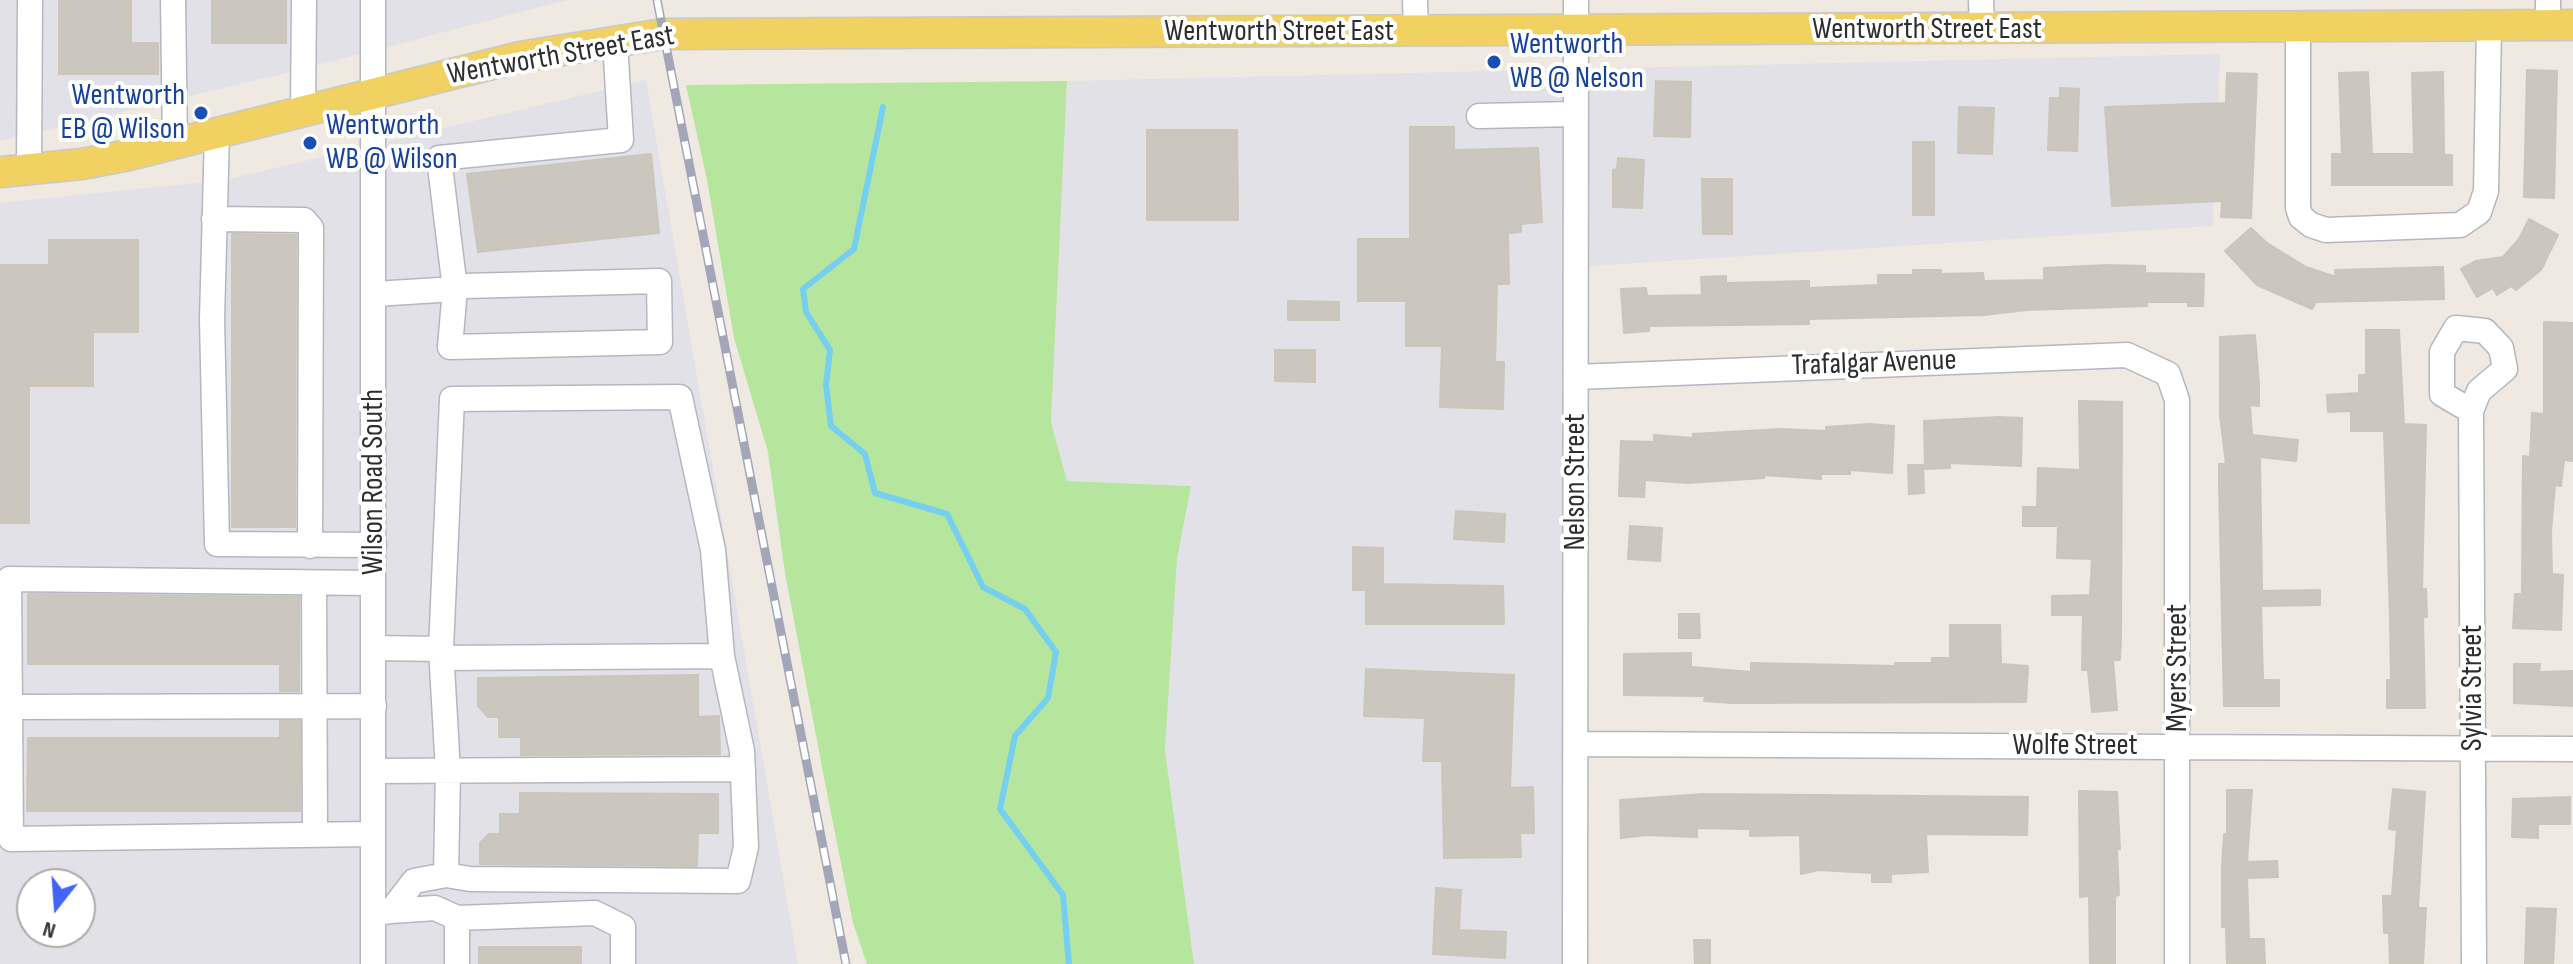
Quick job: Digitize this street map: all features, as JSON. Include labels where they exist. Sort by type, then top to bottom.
[{"type":"main road","name":"Wentworth Street East","points":[[14,172],[82,164],[175,144],[520,57],[663,34],[2298,28],[2489,26],[2557,17]]},
{"type":"street","points":[[14,172],[30,0]]},
{"type":"street","points":[[173,0],[175,144]]},
{"type":"street","points":[[303,112],[304,0]]},
{"type":"street","name":"Wilson Road South","points":[[373,0],[373,834],[382,912],[373,964]]},
{"type":"street","points":[[1415,0],[1416,31]]},
{"type":"street","name":"Nelson Street","points":[[1575,964],[1576,0]]},
{"type":"street","points":[[1981,0],[1982,30]]},
{"type":"street","points":[[2298,28],[2298,208],[2301,217],[2311,225],[2326,230],[2460,225],[2479,212],[2486,191],[2489,26]]},
{"type":"street","points":[[375,294],[455,289],[659,281],[660,342],[450,347],[455,289],[439,158],[621,140],[615,42]]},
{"type":"street","points":[[1479,116],[1575,114]]},
{"type":"street","points":[[217,133],[212,319],[217,544],[374,545]]},
{"type":"street","points":[[214,219],[304,220],[311,228],[310,546]]},
{"type":"street","name":"Trafalgar Avenue","points":[[1576,377],[2127,355],[2168,374]]},
{"type":"street","name":"Myers Street","points":[[2168,374],[2177,400],[2177,964]]},
{"type":"street","points":[[382,912],[414,881],[446,875],[470,879],[738,881],[746,847],[743,769],[722,656],[713,550],[680,397],[452,399],[441,654],[448,771],[446,875]]},
{"type":"street","name":"Sylvia Street","points":[[2471,411],[2474,964]]},
{"type":"street","points":[[373,583],[9,579],[11,839],[373,834]]},
{"type":"street","points":[[314,583],[315,834]]},
{"type":"street","points":[[374,648],[441,654],[722,656]]},
{"type":"street","points":[[10,707],[374,706]]},
{"type":"street","name":"Wolfe Street","points":[[1577,744],[2573,749]]},
{"type":"street","points":[[374,771],[743,769]]},
{"type":"street","points":[[382,912],[435,908],[457,918],[595,913],[623,927],[623,964]]},
{"type":"street","points":[[457,918],[457,964]]},
{"type":"shaded area","points":[[0,0],[567,0],[295,71],[0,141]]},
{"type":"shaded area","points":[[2220,54],[2213,226],[1575,267],[1566,964],[1194,964],[1165,750],[1177,559],[1191,486],[1067,481],[1051,422],[1067,81]]},
{"type":"shaded area","points":[[646,80],[798,964],[0,964],[0,203],[225,180]]},
{"type":"green space","points":[[1067,81],[1051,422],[1067,481],[1191,486],[1177,559],[1165,750],[1194,964],[867,964],[853,923],[828,798],[785,573],[768,452],[734,338],[707,180],[686,85]]},
{"type":"building","points":[[59,0],[131,0],[131,43],[158,43],[158,74],[59,74]]},
{"type":"building","points":[[212,0],[286,0],[286,43],[212,43]]},
{"type":"building","points":[[2527,70],[2557,71],[2554,198],[2524,197]]},
{"type":"building","points":[[2368,72],[2372,154],[2414,154],[2412,73],[2443,72],[2444,155],[2452,155],[2452,185],[2332,185],[2332,154],[2342,154],[2339,73]]},
{"type":"building","points":[[2227,73],[2257,74],[2251,218],[2221,217],[2222,201],[2112,206],[2105,107],[2226,103]]},
{"type":"building","points":[[1656,81],[1691,82],[1690,137],[1654,136]]},
{"type":"building","points":[[2060,88],[2079,89],[2077,151],[2048,150],[2050,98],[2060,98]]},
{"type":"building","points":[[1959,107],[1994,108],[1992,154],[1958,153]]},
{"type":"building","points":[[1410,127],[1454,127],[1454,150],[1538,148],[1542,222],[1521,224],[1521,232],[1508,233],[1509,284],[1497,284],[1495,362],[1504,362],[1503,409],[1440,407],[1442,346],[1406,346],[1406,301],[1358,301],[1358,239],[1410,239]]},
{"type":"building","points":[[1147,130],[1237,130],[1238,220],[1147,220]]},
{"type":"building","points":[[1913,142],[1934,142],[1934,215],[1913,215]]},
{"type":"building","points":[[651,154],[659,233],[478,252],[467,174]]},
{"type":"building","points":[[1618,158],[1644,160],[1642,208],[1613,207],[1613,170],[1617,169]]},
{"type":"building","points":[[1702,179],[1732,179],[1732,234],[1703,234]]},
{"type":"building","points":[[2529,219],[2558,235],[2541,270],[2516,290],[2511,286],[2497,295],[2493,288],[2477,297],[2461,269],[2476,261],[2503,257],[2519,239]]},
{"type":"building","points":[[2251,228],[2267,243],[2306,267],[2336,277],[2335,270],[2443,267],[2444,299],[2316,302],[2312,309],[2257,285],[2225,251]]},
{"type":"building","points":[[232,234],[296,235],[295,527],[232,527]]},
{"type":"building","points":[[49,240],[138,240],[138,332],[93,332],[93,386],[29,386],[29,523],[0,523],[0,265],[49,265]]},
{"type":"building","points":[[2145,266],[2145,273],[2204,274],[2203,306],[2188,306],[2188,302],[2147,302],[2147,306],[2027,310],[1984,315],[1809,319],[1809,324],[1649,326],[1649,331],[1624,333],[1621,289],[1646,288],[1647,296],[1702,295],[1701,277],[1726,276],[1726,283],[1809,281],[1809,288],[1878,285],[1878,275],[1913,275],[1913,270],[1941,270],[1941,274],[1983,273],[1984,281],[2044,280],[2044,268]]},
{"type":"building","points":[[1288,301],[1339,302],[1339,320],[1288,320]]},
{"type":"building","points":[[2544,322],[2573,323],[2573,461],[2564,460],[2561,486],[2555,485],[2551,532],[2552,574],[2563,575],[2561,630],[2513,628],[2515,594],[2522,594],[2523,456],[2530,457],[2532,413],[2544,414]]},
{"type":"building","points":[[2366,330],[2399,330],[2404,424],[2426,425],[2422,589],[2426,589],[2427,617],[2423,617],[2425,708],[2387,708],[2387,680],[2391,680],[2384,431],[2351,431],[2351,411],[2328,412],[2327,395],[2359,393],[2359,375],[2366,375]]},
{"type":"building","points":[[2255,335],[2259,406],[2250,405],[2252,435],[2298,440],[2296,461],[2260,457],[2262,591],[2320,590],[2320,605],[2261,606],[2263,680],[2279,680],[2279,706],[2224,706],[2219,464],[2226,464],[2220,415],[2220,337]]},
{"type":"building","points":[[1275,350],[1315,350],[1315,382],[1275,381]]},
{"type":"building","points":[[2079,401],[2122,402],[2121,638],[2120,660],[2113,660],[2117,710],[2092,712],[2088,670],[2082,670],[2083,615],[2052,615],[2052,596],[2090,595],[2092,559],[2057,558],[2058,526],[2023,526],[2023,507],[2037,507],[2038,468],[2080,470]]},
{"type":"building","points":[[2022,418],[2021,466],[1950,463],[1950,468],[1925,469],[1924,421]]},
{"type":"building","points":[[1894,426],[1892,473],[1850,470],[1850,474],[1821,474],[1821,479],[1764,475],[1764,478],[1688,483],[1645,480],[1644,497],[1619,496],[1621,441],[1654,442],[1654,435],[1693,438],[1693,434],[1782,429],[1826,431],[1826,427]]},
{"type":"building","points":[[1908,465],[1923,465],[1924,493],[1909,494]]},
{"type":"building","points":[[1456,511],[1505,514],[1504,542],[1454,539]]},
{"type":"building","points":[[1630,526],[1662,528],[1660,561],[1628,559]]},
{"type":"building","points":[[1353,547],[1383,548],[1383,584],[1503,586],[1504,624],[1366,624],[1366,590],[1353,590]]},
{"type":"building","points":[[28,594],[299,597],[299,691],[280,691],[280,664],[28,664]]},
{"type":"building","points":[[1679,614],[1699,614],[1700,638],[1679,638]]},
{"type":"building","points":[[1950,625],[2000,625],[2001,664],[2028,666],[2026,702],[1732,703],[1704,701],[1705,696],[1624,695],[1624,654],[1691,653],[1691,667],[1751,672],[1751,663],[1895,666],[1895,663],[1932,663],[1932,658],[1950,658]]},
{"type":"building","points":[[2514,664],[2540,664],[2539,672],[2573,671],[2573,706],[2514,703]]},
{"type":"building","points":[[1366,669],[1514,675],[1510,788],[1533,787],[1534,833],[1520,833],[1521,857],[1444,858],[1442,761],[1423,761],[1425,718],[1364,716]]},
{"type":"building","points":[[698,675],[698,717],[719,716],[720,754],[521,755],[521,737],[499,737],[499,717],[488,717],[478,706],[478,678]]},
{"type":"building","points":[[280,721],[300,721],[300,811],[27,811],[28,738],[280,738]]},
{"type":"building","points":[[2393,789],[2425,792],[2418,908],[2426,908],[2423,964],[2390,964],[2389,933],[2384,933],[2383,896],[2392,896],[2397,830],[2389,829]]},
{"type":"building","points":[[2227,790],[2252,790],[2247,862],[2277,861],[2278,877],[2247,878],[2249,939],[2264,939],[2265,964],[2227,964],[2226,927],[2222,927],[2222,866],[2224,834],[2227,834]]},
{"type":"building","points":[[2079,791],[2117,792],[2120,849],[2117,849],[2119,895],[2115,896],[2115,964],[2090,964],[2089,896],[2080,897]]},
{"type":"building","points":[[520,793],[718,794],[718,833],[698,833],[697,866],[480,864],[480,843],[489,834],[500,834],[500,814],[520,814]]},
{"type":"building","points":[[1704,794],[2028,797],[2027,835],[1926,834],[1928,872],[1891,874],[1891,882],[1872,882],[1872,873],[1819,870],[1801,874],[1800,835],[1750,836],[1750,829],[1697,828],[1697,837],[1646,835],[1621,838],[1620,800]]},
{"type":"building","points":[[2570,797],[2570,824],[2538,824],[2538,838],[2512,837],[2513,799]]},
{"type":"building","points":[[1436,888],[1461,890],[1459,930],[1506,932],[1505,958],[1433,954]]},
{"type":"building","points":[[2527,908],[2556,909],[2553,964],[2525,964]]},
{"type":"building","points":[[1694,940],[1710,940],[1710,964],[1695,964]]},
{"type":"building","points":[[479,947],[581,947],[581,964],[479,964]]},
{"type":"waterway","points":[[883,107],[854,249],[803,289],[806,312],[830,350],[826,385],[831,426],[865,454],[875,493],[947,514],[983,587],[1025,609],[1056,652],[1048,698],[1015,736],[1000,809],[1063,895],[1069,964]]},
{"type":"railway","points":[[657,0],[846,964]]},
{"type":"place","name":"Wentworth WB @ Nelson","points":[[1494,62]]},
{"type":"place","name":"Wentworth EB @ Wilson","points":[[201,113]]},
{"type":"place","name":"Wentworth WB @ Wilson","points":[[310,143]]}]
